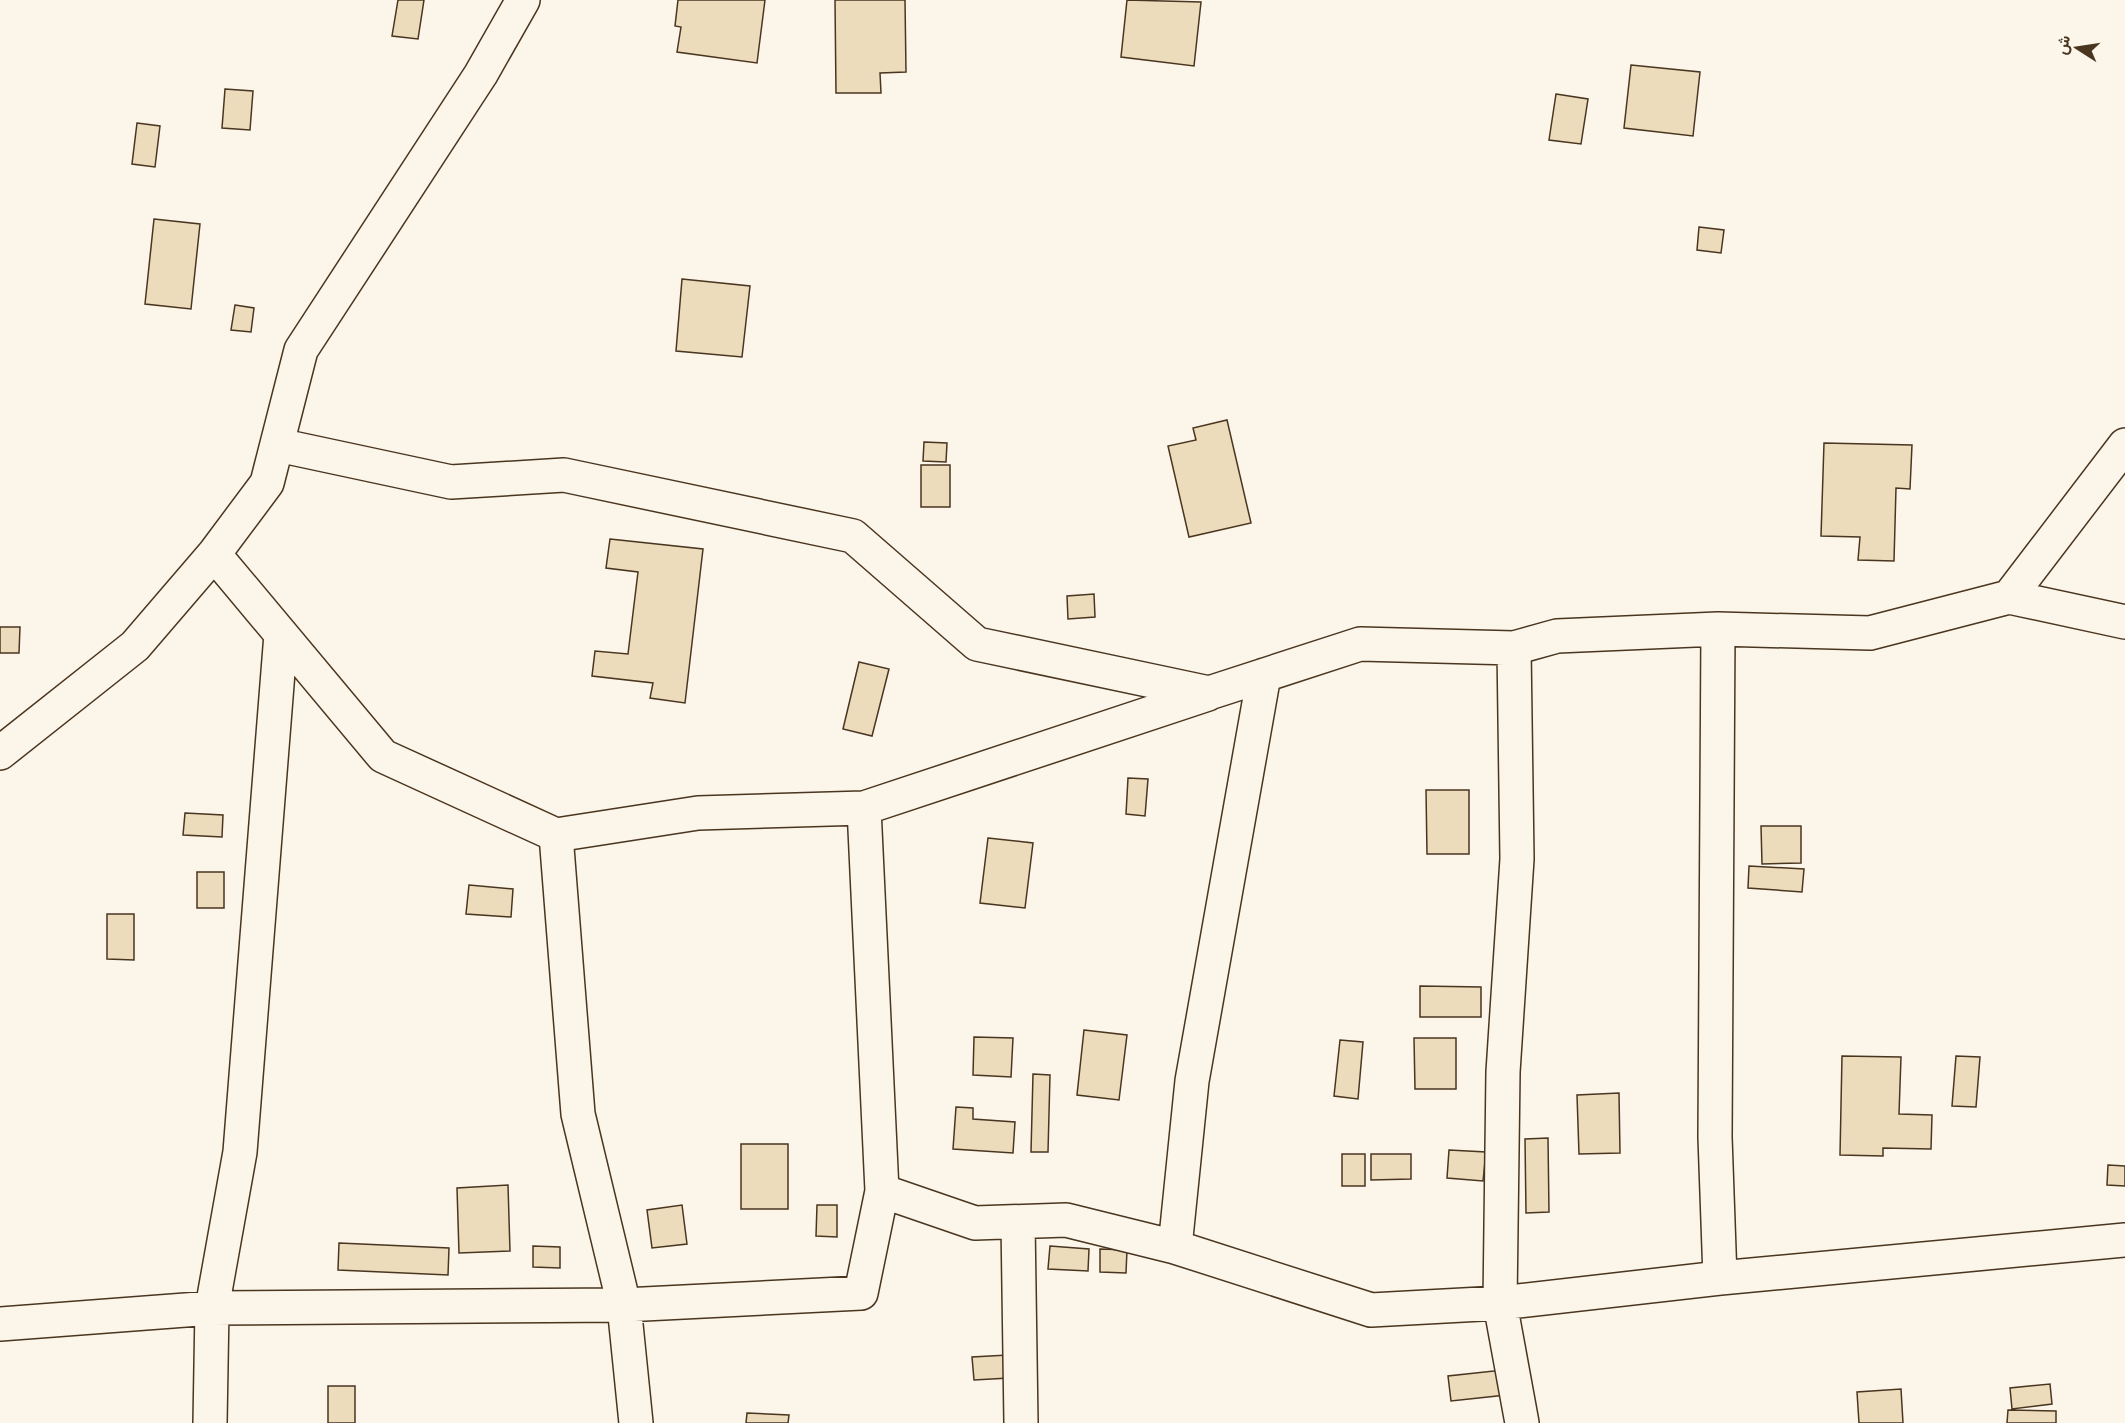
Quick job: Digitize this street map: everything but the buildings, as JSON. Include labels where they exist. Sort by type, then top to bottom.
[{"type":"street","points":[[0,753],[135,646],[214,554],[267,483],[301,350],[481,74],[523,0]]},
{"type":"street","points":[[278,445],[451,482],[564,475],[853,536],[977,644],[1209,693]]},
{"type":"street","points":[[2009,597],[2125,446]]},
{"type":"street","points":[[214,554],[383,756],[556,835],[698,813],[864,808],[1360,644],[1514,648],[1557,636],[1718,629],[1870,633],[2009,597],[2125,622]]},
{"type":"street","points":[[1718,629],[1715,1137],[1720,1278]]},
{"type":"street","points":[[210,1423],[212,1308],[240,1152],[281,633]]},
{"type":"street","points":[[1514,648],[1517,859],[1503,1072],[1500,1303],[1522,1423]]},
{"type":"street","points":[[1175,1247],[1192,1082],[1264,675]]},
{"type":"street","points":[[0,1324],[212,1308],[624,1305],[861,1293],[882,1191],[864,808]]},
{"type":"street","points":[[556,835],[578,1114],[624,1305],[636,1423]]},
{"type":"street","points":[[882,1191],[975,1223],[1066,1221],[1175,1247],[1371,1310],[1500,1303],[1720,1278],[2125,1240]]},
{"type":"street","points":[[1018,1222],[1021,1423]]}]
